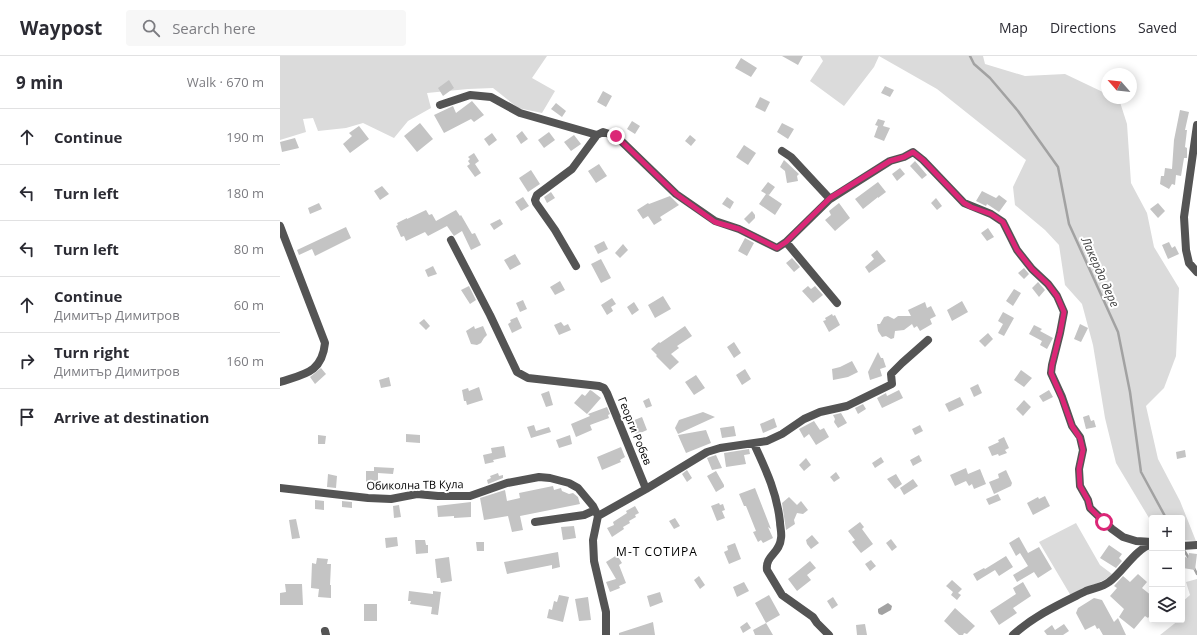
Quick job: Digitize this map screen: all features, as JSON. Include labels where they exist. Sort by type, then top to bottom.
[{"type":"street","points":[[440,105],[470,96],[491,97],[520,113],[597,135]]},
{"type":"street","points":[[1197,125],[1184,217],[1186,250],[1189,263],[1197,272]]},
{"type":"street","points":[[576,266],[535,200],[537,195],[572,169],[597,135],[603,132],[618,137],[676,194],[715,222],[739,229],[777,248],[786,242],[830,198],[890,161],[904,157],[913,152],[923,160],[964,203],[991,214],[1003,222],[1017,250],[1057,296],[1064,312],[1051,373],[1072,426],[1080,438],[1083,450],[1079,469],[1080,486],[1088,500],[1090,508],[1112,529],[1123,537],[1149,543]]},
{"type":"street","points":[[782,151],[791,157],[830,198]]},
{"type":"street","points":[[280,226],[325,343],[324,354],[316,367],[303,374],[280,382]]},
{"type":"street","name":"Георги Робев","points":[[451,240],[490,315],[517,372],[528,378],[599,386],[604,388],[646,489]]},
{"type":"street","points":[[786,242],[837,303]]},
{"type":"street","points":[[535,522],[596,513],[646,489],[707,452],[720,448],[767,441],[782,434],[804,418],[820,412],[847,406],[892,384],[891,374],[928,340]]},
{"type":"street","points":[[754,444],[770,478],[779,506],[781,538],[778,550],[768,560],[766,570],[782,595],[813,617],[829,635]]},
{"type":"street","name":"Обиколна ТВ Кула","points":[[280,488],[368,498],[391,499],[417,494],[438,496],[470,496],[507,483],[539,477],[569,483],[578,488],[596,513]]},
{"type":"street","points":[[596,513],[593,540],[594,561],[606,612],[606,635]]},
{"type":"street","points":[[1013,635],[1025,624],[1048,609],[1093,588],[1108,583],[1141,550],[1149,545]]},
{"type":"street","points":[[1185,546],[1197,545]]},
{"type":"shaded area","points":[[280,56],[547,56],[532,78],[555,91],[542,113],[518,108],[493,88],[427,93],[431,108],[408,121],[394,138],[363,123],[346,128],[318,131],[313,118],[303,119],[306,132],[280,140]]},
{"type":"shaded area","points":[[820,56],[879,56],[874,67],[844,106],[810,81],[823,61]]},
{"type":"shaded area","points":[[879,56],[983,56],[985,64],[1025,76],[1065,74],[1101,91],[1101,104],[1121,104],[1127,124],[1131,183],[1147,213],[1154,247],[1179,288],[1176,356],[1164,388],[1146,406],[1158,459],[1180,501],[1196,541],[1185,540],[1185,515],[1149,515],[1149,518],[1116,463],[1105,418],[1093,345],[1082,304],[1065,285],[1059,245],[1045,230],[1015,205],[1013,187],[1026,160],[937,89]]},
{"type":"shaded area","points":[[1076,523],[1100,565],[1112,574],[1106,579],[1071,596],[1039,542]]},
{"type":"shaded area","points":[[1197,579],[1197,635],[1160,635],[1175,623],[1185,623],[1185,599],[1190,595],[1186,582]]},
{"type":"shaded area","points":[[888,603],[892,606],[891,610],[882,615],[879,614],[878,609]]},
{"type":"building","points":[[782,56],[803,56],[798,65]]},
{"type":"building","points":[[741,58],[757,68],[751,77],[735,68]]},
{"type":"building","points":[[449,80],[454,88],[443,96],[438,88]]},
{"type":"building","points":[[885,86],[894,90],[890,97],[881,93]]},
{"type":"building","points":[[603,91],[612,96],[606,107],[597,102]]},
{"type":"building","points":[[760,97],[770,102],[765,112],[755,107]]},
{"type":"building","points":[[472,101],[484,115],[474,122],[471,119],[444,133],[434,115],[453,106],[456,113]]},
{"type":"building","points":[[556,103],[566,111],[562,117],[551,109]]},
{"type":"building","points":[[1180,110],[1189,112],[1185,130],[1187,130],[1185,147],[1187,148],[1187,158],[1184,158],[1181,176],[1176,175],[1175,185],[1172,184],[1169,189],[1160,184],[1161,176],[1164,176],[1165,168],[1172,169],[1174,140]]},
{"type":"building","points":[[878,119],[885,121],[883,126],[890,128],[884,141],[874,137],[878,126],[875,125]]},
{"type":"building","points":[[632,121],[640,126],[635,134],[627,129]]},
{"type":"building","points":[[420,123],[433,139],[417,152],[404,136]]},
{"type":"building","points":[[782,123],[794,129],[788,139],[777,132]]},
{"type":"building","points":[[359,126],[369,139],[350,153],[343,144],[352,136],[349,133]]},
{"type":"building","points":[[522,131],[528,139],[521,144],[516,136]]},
{"type":"building","points":[[549,132],[555,140],[544,148],[538,140]]},
{"type":"building","points":[[492,133],[497,140],[489,146],[484,139]]},
{"type":"building","points":[[574,135],[581,144],[571,151],[564,142]]},
{"type":"building","points":[[690,135],[696,140],[691,146],[685,141]]},
{"type":"building","points":[[295,138],[299,148],[282,152],[280,142]]},
{"type":"building","points":[[744,145],[756,153],[748,165],[736,157]]},
{"type":"building","points":[[474,153],[479,161],[475,164],[481,173],[475,177],[467,166],[470,164],[468,161],[470,159],[468,157]]},
{"type":"building","points":[[784,160],[799,174],[797,176],[798,181],[787,183],[785,171],[780,167]]},
{"type":"building","points":[[915,161],[927,175],[922,179],[910,166]]},
{"type":"building","points":[[599,164],[607,176],[596,183],[588,171]]},
{"type":"building","points":[[900,168],[905,174],[897,181],[892,174]]},
{"type":"building","points":[[531,170],[540,184],[528,192],[519,178]]},
{"type":"building","points":[[768,182],[775,187],[769,195],[767,194],[782,204],[775,215],[759,204],[766,194],[761,191]]},
{"type":"building","points":[[878,182],[886,192],[863,209],[855,199]]},
{"type":"building","points":[[382,186],[389,194],[380,200],[374,191]]},
{"type":"building","points":[[982,191],[996,198],[999,195],[1007,201],[999,212],[987,204],[986,206],[976,201]]},
{"type":"building","points":[[551,192],[555,198],[547,203],[544,197]]},
{"type":"building","points":[[670,196],[679,205],[660,217],[662,220],[654,225],[648,216],[643,219],[637,210],[648,203],[649,204]]},
{"type":"building","points":[[523,197],[529,206],[521,211],[515,202]]},
{"type":"building","points":[[727,197],[734,202],[730,209],[722,204]]},
{"type":"building","points":[[936,198],[942,206],[937,210],[931,203]]},
{"type":"building","points":[[319,203],[322,209],[310,214],[308,208]]},
{"type":"building","points":[[839,203],[850,218],[835,231],[825,220],[831,215],[829,211]]},
{"type":"building","points":[[1158,203],[1165,211],[1158,218],[1150,209]]},
{"type":"building","points":[[426,210],[429,215],[432,214],[436,221],[456,210],[460,216],[461,215],[472,234],[475,233],[481,245],[471,250],[462,231],[454,236],[447,226],[428,236],[425,232],[406,241],[404,236],[401,237],[396,226],[398,225],[397,223]]},
{"type":"building","points":[[752,211],[755,218],[749,224],[744,219]]},
{"type":"building","points":[[500,219],[503,224],[494,230],[490,224]]},
{"type":"building","points":[[346,227],[351,238],[315,256],[312,249],[299,255],[297,250]]},
{"type":"building","points":[[988,228],[994,237],[987,241],[981,233]]},
{"type":"building","points":[[745,238],[754,243],[747,256],[738,251]]},
{"type":"building","points":[[604,241],[608,249],[598,254],[594,246]]},
{"type":"building","points":[[1169,242],[1172,248],[1175,246],[1179,254],[1168,259],[1162,245]]},
{"type":"building","points":[[623,244],[628,250],[620,258],[615,253]]},
{"type":"building","points":[[877,250],[886,261],[869,273],[865,267],[874,259],[871,255]]},
{"type":"building","points":[[515,254],[521,264],[510,270],[504,260]]},
{"type":"building","points":[[792,258],[800,267],[794,272],[786,263]]},
{"type":"building","points":[[601,259],[611,278],[601,283],[591,264]]},
{"type":"building","points":[[433,266],[437,274],[428,277],[425,270]]},
{"type":"building","points":[[1024,268],[1029,274],[1024,279],[1018,273]]},
{"type":"building","points":[[560,281],[565,290],[555,295],[550,287]]},
{"type":"building","points":[[1038,282],[1045,290],[1039,297],[1032,288]]},
{"type":"building","points":[[469,286],[476,300],[470,304],[461,290]]},
{"type":"building","points":[[808,286],[811,289],[815,286],[823,295],[813,303],[802,291]]},
{"type":"building","points":[[1014,289],[1021,293],[1013,306],[1006,301]]},
{"type":"building","points":[[663,296],[671,309],[655,318],[648,305]]},
{"type":"building","points":[[612,298],[616,304],[611,307],[613,311],[607,315],[601,305]]},
{"type":"building","points":[[523,300],[527,309],[520,312],[516,303]]},
{"type":"building","points":[[962,301],[968,312],[952,321],[947,310]]},
{"type":"building","points":[[634,302],[639,310],[632,315],[627,307]]},
{"type":"building","points":[[925,302],[927,308],[931,306],[936,316],[930,319],[932,324],[920,331],[917,326],[914,328],[912,324],[904,330],[895,331],[894,338],[891,339],[886,336],[882,337],[878,331],[877,324],[880,324],[884,317],[888,316],[894,319],[898,316],[911,316],[908,310]]},
{"type":"building","points":[[1003,312],[1014,318],[1004,336],[998,333],[1003,324],[998,321]]},
{"type":"building","points":[[832,314],[833,316],[835,315],[840,325],[829,332],[823,321]]},
{"type":"building","points":[[517,317],[522,328],[512,333],[508,324],[511,322],[510,320]]},
{"type":"building","points":[[424,319],[430,326],[426,330],[419,323]]},
{"type":"building","points":[[561,322],[564,326],[568,324],[571,330],[559,335],[554,325]]},
{"type":"building","points":[[1080,324],[1088,328],[1081,342],[1074,339]]},
{"type":"building","points":[[1034,325],[1042,329],[1040,331],[1053,338],[1047,349],[1040,345],[1042,341],[1029,334]]},
{"type":"building","points":[[474,326],[475,329],[483,326],[487,335],[481,343],[477,345],[471,344],[466,331]]},
{"type":"building","points":[[685,326],[692,336],[677,346],[679,348],[671,354],[679,362],[670,370],[651,349],[659,342],[660,343]]},
{"type":"building","points":[[988,333],[993,339],[985,347],[979,341]]},
{"type":"building","points":[[734,342],[741,353],[734,358],[727,347]]},
{"type":"building","points":[[878,352],[881,358],[883,358],[886,367],[880,369],[882,376],[870,380],[868,372]]},
{"type":"building","points":[[852,361],[858,372],[848,377],[833,380],[832,369]]},
{"type":"building","points":[[321,368],[326,374],[315,384],[310,377]]},
{"type":"building","points":[[745,369],[751,379],[742,385],[736,375]]},
{"type":"building","points":[[1021,370],[1032,378],[1024,387],[1014,380]]},
{"type":"building","points":[[696,375],[705,388],[694,395],[685,382]]},
{"type":"building","points":[[389,377],[391,386],[381,388],[379,380]]},
{"type":"building","points":[[978,384],[982,393],[974,397],[970,388]]},
{"type":"building","points":[[479,387],[483,400],[467,405],[466,401],[464,401],[462,390],[468,388],[469,391]]},
{"type":"building","points":[[590,390],[601,398],[587,414],[574,403],[582,394],[585,396]]},
{"type":"building","points":[[899,390],[903,398],[882,408],[877,398],[886,393],[887,396]]},
{"type":"building","points":[[1049,390],[1053,397],[1043,402],[1039,396]]},
{"type":"building","points":[[549,391],[553,405],[546,407],[541,394]]},
{"type":"building","points":[[960,397],[964,405],[949,412],[945,404]]},
{"type":"building","points":[[649,398],[652,406],[646,408],[643,401]]},
{"type":"building","points":[[1024,400],[1031,407],[1023,416],[1016,409]]},
{"type":"building","points":[[863,404],[866,409],[858,414],[855,408]]},
{"type":"building","points":[[607,407],[610,414],[608,415],[609,418],[590,425],[592,430],[576,437],[571,424],[590,416],[588,414]]},
{"type":"building","points":[[703,412],[715,417],[678,434],[675,428],[679,420]]},
{"type":"building","points":[[841,413],[847,423],[838,428],[834,422],[835,419],[833,415]]},
{"type":"building","points":[[1089,415],[1091,421],[1094,420],[1096,427],[1086,429],[1083,417]]},
{"type":"building","points":[[642,417],[647,430],[636,435],[632,421]]},
{"type":"building","points":[[774,418],[777,427],[763,433],[760,424]]},
{"type":"building","points":[[814,421],[820,430],[824,428],[829,437],[816,445],[809,434],[804,438],[799,429]]},
{"type":"building","points":[[534,425],[536,431],[549,427],[551,432],[531,438],[527,427]]},
{"type":"building","points":[[920,425],[923,431],[915,435],[912,429]]},
{"type":"building","points":[[734,426],[736,436],[722,438],[720,428]]},
{"type":"building","points":[[706,430],[711,443],[686,453],[678,435]]},
{"type":"building","points":[[406,434],[420,435],[420,443],[406,442]]},
{"type":"building","points":[[318,435],[326,436],[325,444],[318,444]]},
{"type":"building","points":[[570,435],[572,444],[559,448],[556,440]]},
{"type":"building","points":[[1004,437],[1009,448],[1005,450],[1007,453],[999,456],[998,454],[992,456],[988,447],[999,442],[998,440]]},
{"type":"building","points":[[504,446],[506,457],[493,460],[494,462],[485,464],[483,455],[492,453],[491,448]]},
{"type":"building","points":[[621,447],[625,457],[620,460],[621,462],[602,470],[597,457]]},
{"type":"building","points":[[749,449],[750,454],[744,455],[746,464],[726,467],[724,453]]},
{"type":"building","points":[[1185,450],[1186,457],[1177,459],[1176,452]]},
{"type":"building","points":[[716,455],[722,468],[712,470],[707,458]]},
{"type":"building","points":[[919,455],[922,461],[913,466],[910,460]]},
{"type":"building","points":[[881,457],[884,462],[875,468],[872,463]]},
{"type":"building","points":[[806,458],[811,465],[804,471],[799,465]]},
{"type":"building","points":[[374,467],[394,468],[393,474],[378,473],[378,481],[374,481],[374,484],[366,484],[366,471],[374,471]]},
{"type":"building","points":[[966,468],[968,474],[980,469],[986,484],[974,489],[972,484],[969,486],[966,481],[955,486],[950,475]]},
{"type":"building","points":[[687,470],[692,478],[687,482],[682,474]]},
{"type":"building","points":[[1006,470],[1012,483],[1011,486],[994,494],[989,482],[999,478],[998,474]]},
{"type":"building","points":[[716,471],[724,487],[716,492],[707,476]]},
{"type":"building","points":[[836,472],[840,478],[834,482],[830,477]]},
{"type":"building","points":[[498,473],[499,476],[503,475],[503,478],[488,484],[487,480],[491,478],[490,476]]},
{"type":"building","points":[[328,474],[337,476],[336,488],[327,487]]},
{"type":"building","points":[[896,474],[902,484],[895,489],[887,479]]},
{"type":"building","points":[[913,479],[918,486],[904,495],[900,488]]},
{"type":"building","points":[[553,486],[554,490],[561,488],[562,491],[569,494],[573,493],[578,497],[580,504],[520,516],[523,530],[512,532],[508,516],[484,520],[480,498],[505,490],[507,501],[520,498],[519,493]]},
{"type":"building","points":[[755,488],[773,538],[763,543],[761,540],[758,542],[753,532],[756,531],[746,506],[744,506],[739,494]]},
{"type":"building","points":[[998,494],[1001,500],[989,505],[986,499]]},
{"type":"building","points":[[1045,496],[1050,506],[1033,515],[1027,503],[1038,497],[1039,499]]},
{"type":"building","points":[[789,497],[797,505],[801,501],[808,510],[803,514],[797,513],[794,520],[795,524],[786,530],[782,503]]},
{"type":"building","points":[[315,500],[324,501],[324,510],[315,509]]},
{"type":"building","points":[[342,501],[352,502],[352,508],[342,507]]},
{"type":"building","points":[[471,502],[471,517],[438,517],[437,506]]},
{"type":"building","points":[[719,503],[720,505],[723,504],[725,510],[722,511],[725,518],[717,521],[711,506]]},
{"type":"building","points":[[399,505],[401,517],[394,518],[393,506]]},
{"type":"building","points":[[635,506],[639,513],[635,515],[636,517],[629,521],[630,523],[623,527],[624,529],[612,537],[607,528],[614,525],[613,522],[627,513],[626,511]]},
{"type":"building","points":[[675,518],[680,526],[674,529],[669,521]]},
{"type":"building","points":[[296,519],[300,538],[292,539],[289,520]]},
{"type":"building","points":[[860,522],[864,527],[862,529],[873,544],[861,553],[852,542],[855,540],[848,531]]},
{"type":"building","points":[[574,526],[576,538],[563,540],[561,527]]},
{"type":"building","points":[[812,535],[819,543],[811,549],[806,540]]},
{"type":"building","points":[[397,537],[398,546],[386,548],[385,538]]},
{"type":"building","points":[[1019,537],[1028,553],[1039,547],[1052,569],[1038,578],[1034,572],[1017,582],[1013,575],[1028,566],[1020,553],[1016,556],[1009,543]]},
{"type":"building","points":[[891,539],[897,547],[892,551],[886,543]]},
{"type":"building","points":[[415,540],[425,540],[426,545],[428,545],[428,553],[416,554]]},
{"type":"building","points":[[476,542],[484,542],[484,551],[477,551]]},
{"type":"building","points":[[735,543],[741,559],[729,564],[724,552],[728,550],[727,546]]},
{"type":"building","points":[[1109,545],[1122,554],[1119,558],[1122,561],[1116,568],[1100,558]]},
{"type":"building","points":[[558,552],[560,567],[552,569],[552,565],[507,574],[504,562]]},
{"type":"building","points":[[1189,553],[1197,554],[1195,570],[1185,568],[1185,557],[1188,558]]},
{"type":"building","points":[[617,555],[622,563],[619,565],[626,583],[619,586],[620,588],[610,592],[606,582],[616,579],[606,562]]},
{"type":"building","points":[[1006,556],[1013,567],[999,576],[995,570],[977,581],[973,574],[984,568],[985,569]]},
{"type":"building","points":[[449,557],[452,581],[441,583],[440,578],[437,578],[435,559]]},
{"type":"building","points":[[317,558],[328,559],[327,564],[331,564],[331,598],[318,597],[319,589],[311,588],[312,563],[316,564]]},
{"type":"building","points":[[871,560],[876,566],[870,571],[865,564]]},
{"type":"building","points":[[810,561],[816,568],[807,575],[811,580],[797,591],[788,579]]},
{"type":"building","points":[[1138,574],[1147,582],[1142,588],[1149,594],[1149,617],[1148,618],[1145,616],[1134,629],[1119,617],[1124,609],[1110,596],[1117,588],[1114,586],[1123,576],[1130,582]]},
{"type":"building","points":[[699,576],[705,585],[700,589],[694,580]]},
{"type":"building","points":[[952,580],[962,589],[958,593],[961,595],[957,600],[951,595],[953,592],[946,586]]},
{"type":"building","points":[[744,582],[749,591],[737,597],[733,587]]},
{"type":"building","points":[[1023,582],[1031,596],[1013,608],[1017,613],[999,625],[990,611],[1016,594],[1013,588]]},
{"type":"building","points":[[285,584],[302,584],[303,605],[280,605],[280,593],[286,592]]},
{"type":"building","points":[[409,591],[433,594],[433,591],[441,592],[438,615],[431,614],[432,607],[410,604],[411,601],[408,601]]},
{"type":"building","points":[[660,592],[663,602],[650,607],[647,596]]},
{"type":"building","points":[[559,595],[569,597],[563,622],[547,618],[549,609],[552,610],[554,601],[557,602]]},
{"type":"building","points":[[769,595],[780,615],[766,623],[755,603]]},
{"type":"building","points":[[588,597],[591,620],[579,621],[575,599]]},
{"type":"building","points":[[833,597],[838,605],[832,609],[827,601]]},
{"type":"building","points":[[1094,598],[1102,600],[1114,622],[1118,618],[1126,635],[1103,635],[1099,628],[1097,629],[1095,625],[1085,630],[1076,613],[1078,608]]},
{"type":"building","points":[[364,604],[377,604],[377,621],[364,621]]},
{"type":"building","points":[[955,608],[975,626],[967,634],[964,633],[963,635],[959,635],[944,621]]},
{"type":"building","points":[[653,622],[655,635],[619,635],[619,633]]},
{"type":"building","points":[[747,622],[751,628],[743,633],[740,627]]},
{"type":"building","points":[[766,623],[773,635],[755,635],[753,630]]},
{"type":"building","points":[[865,624],[867,635],[857,635],[856,625]]},
{"type":"building","points":[[1064,624],[1069,631],[1063,635],[1047,635],[1044,631],[1052,625],[1055,630]]},
{"type":"waterway","name":"Лакерда дере","points":[[970,56],[974,64],[990,78],[1018,111],[1058,167],[1069,224],[1118,332],[1130,392],[1141,472],[1164,515]]},
{"type":"waterway","name":"Лакерда дере","points":[[1184,551],[1190,560]]},
{"type":"waterway","name":"Лакерда дере","points":[[1194,568],[1197,574]]},
{"type":"district","name":"М-Т СОТИРА","points":[[657,552]]},
{"type":"route","points":[[616,136],[676,194],[715,222],[739,229],[777,248],[786,242],[830,198],[890,161],[904,157],[913,152],[923,160],[964,203],[991,214],[1003,222],[1017,250],[1032,269],[1048,284],[1057,296],[1064,312],[1051,373],[1072,426],[1080,438],[1083,450],[1079,469],[1080,486],[1088,500],[1090,508],[1104,522]]}]
